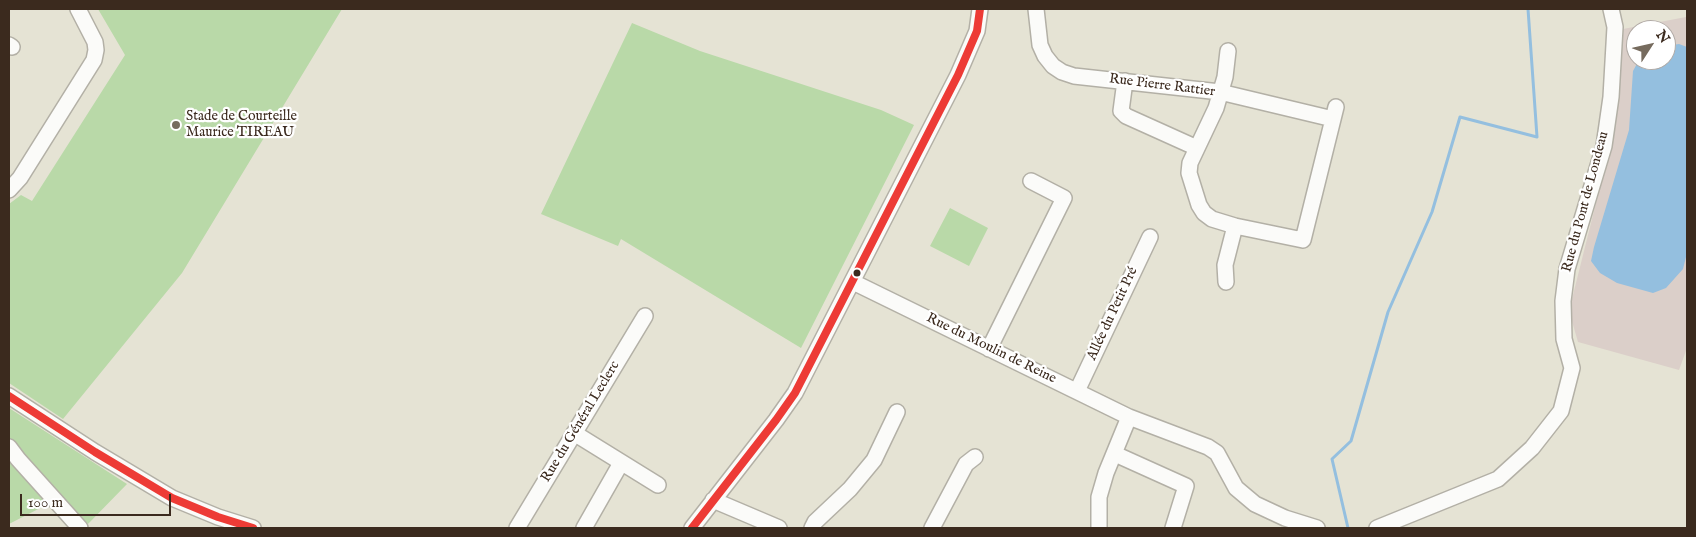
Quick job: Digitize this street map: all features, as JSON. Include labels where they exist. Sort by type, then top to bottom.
[{"type":"street","points":[[9,190],[20,178],[94,60],[95,42],[78,9]]},
{"type":"street","points":[[692,528],[776,420],[795,392],[958,75],[977,32],[980,9]]},
{"type":"street","name":"Rue Pierre Rattier","points":[[1036,9],[1040,45],[1052,66],[1062,72],[1074,76],[1220,92],[1334,113],[1303,240],[1235,226]]},
{"type":"street","name":"Rue du Pont de Londeau","points":[[1377,528],[1498,478],[1532,448],[1561,410],[1572,368],[1564,339],[1563,301],[1567,269],[1604,146],[1611,97],[1614,27],[1610,9]]},
{"type":"street","points":[[1226,282],[1225,265],[1235,226],[1212,219],[1204,213],[1189,173],[1190,163],[1214,114],[1224,77],[1228,52]]},
{"type":"street","points":[[1125,81],[1121,111],[1126,116],[1198,148]]},
{"type":"street","points":[[990,349],[1064,198],[1031,181]]},
{"type":"street","name":"Allée du Petit Pré","points":[[1077,391],[1150,238]]},
{"type":"street","name":"Rue du Moulin de Reine","points":[[853,282],[1129,417],[1208,447],[1217,453],[1236,488],[1250,500],[1285,518],[1317,528]]},
{"type":"street","name":"Rue du Général Leclerc","points":[[517,528],[645,316]]},
{"type":"street","points":[[9,396],[95,452],[172,498],[218,517],[253,528]]},
{"type":"street","points":[[812,528],[815,522],[850,489],[874,460],[897,412]]},
{"type":"street","points":[[1099,528],[1099,497],[1106,473],[1129,417]]},
{"type":"street","points":[[574,433],[658,485]]},
{"type":"street","points":[[9,447],[80,528]]},
{"type":"street","points":[[1115,454],[1186,486],[1173,528]]},
{"type":"street","points":[[932,528],[966,464],[975,457]]},
{"type":"street","points":[[584,528],[621,463]]},
{"type":"street","points":[[713,500],[779,528]]},
{"type":"shaded area","points":[[1687,12],[1687,348],[1679,370],[1578,342],[1569,311],[1612,139],[1623,29],[1626,28],[1626,70],[1676,70],[1676,20],[1670,20],[1686,17]]},
{"type":"green space","name":"Stade de Courteille Maurice TIREAU","points":[[98,9],[342,9],[182,273],[63,419],[9,383],[9,204],[21,195],[32,201],[125,55]]},
{"type":"green space","points":[[632,23],[700,51],[881,110],[914,125],[801,348],[621,239],[618,246],[541,214]]},
{"type":"green space","points":[[950,208],[988,228],[969,266],[930,246]]},
{"type":"green space","points":[[9,408],[127,484],[88,524],[72,513],[9,437]]},
{"type":"green space","points":[[9,454],[50,503],[9,524]]},
{"type":"water","points":[[1676,44],[1687,47],[1687,253],[1683,269],[1666,288],[1653,293],[1617,283],[1600,273],[1591,261],[1629,130],[1633,71],[1676,70]]},
{"type":"waterway","points":[[1348,528],[1332,459],[1351,441],[1388,312],[1432,212],[1460,117],[1537,137],[1528,9]]},
{"type":"transit line","points":[[692,528],[795,393],[958,75],[977,31],[980,9]]},
{"type":"transit line","points":[[9,396],[95,452],[172,498],[218,517],[253,528]]},
{"type":"place","name":"Stade de Courteille Maurice TIREAU","points":[[176,125]]}]
